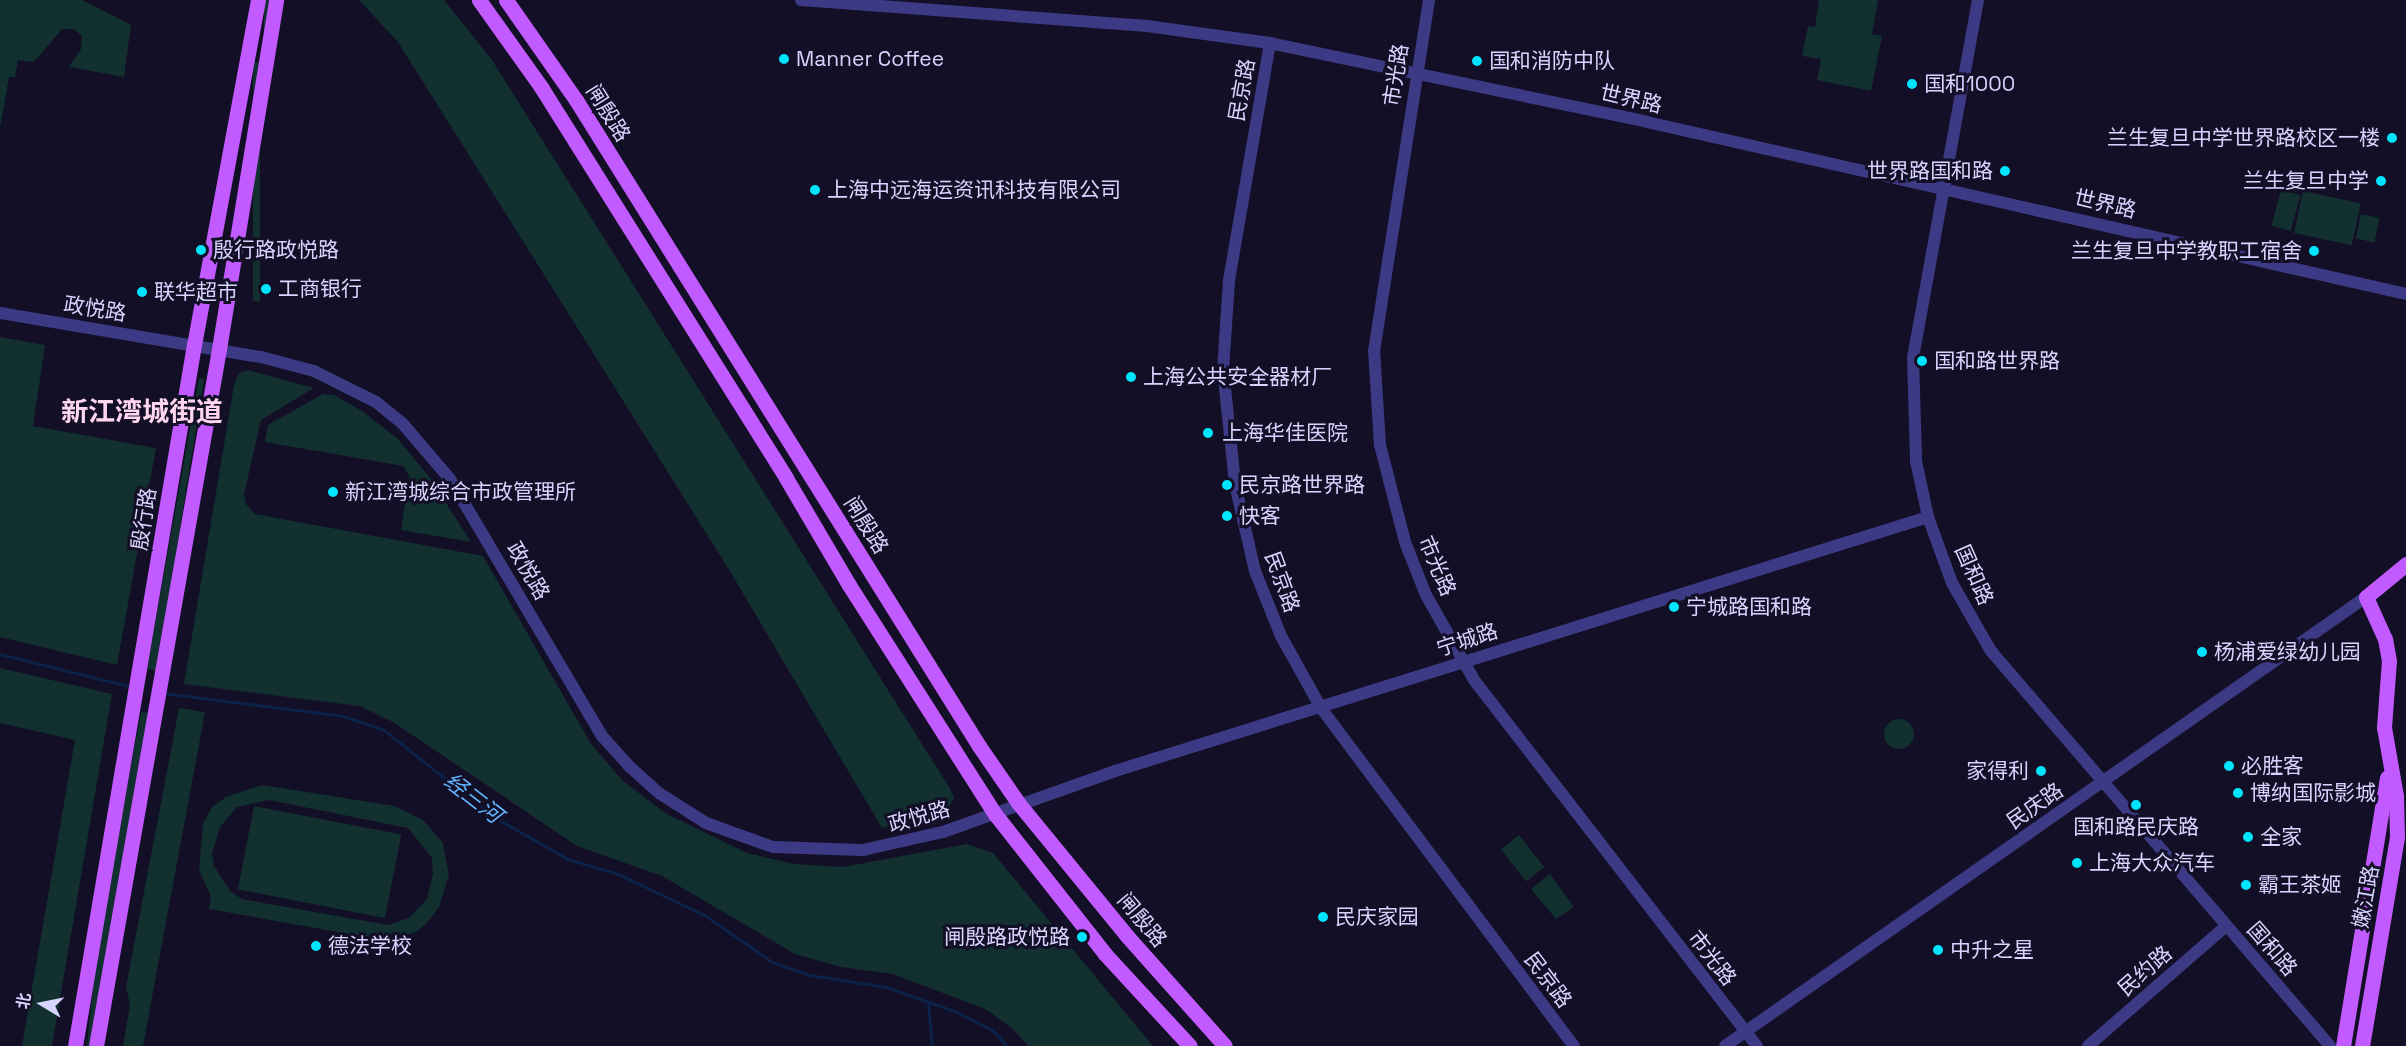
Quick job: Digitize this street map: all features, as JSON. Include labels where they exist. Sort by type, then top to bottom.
[{"type":"main road","name":"殷行路","points":[[75,1046],[134,712],[194,345],[258,0]]},
{"type":"main road","name":"殷行路","points":[[96,1046],[219,349],[276,0]]},
{"type":"main road","name":"闸殷路","points":[[506,0],[576,100],[971,734],[1019,804],[1127,936],[1226,1046]]},
{"type":"main road","name":"闸殷路","points":[[484,2],[541,87],[995,813],[1104,954],[1190,1046]]},
{"type":"main road","points":[[2366,597],[2406,564]]},
{"type":"main road","name":"嫩江路","points":[[2362,1046],[2397,837],[2396,796],[2384,727],[2390,661],[2385,639],[2366,597]]},
{"type":"main road","points":[[958,755],[972,751],[971,734]]},
{"type":"main road","name":"嫩江路","points":[[2343,1046],[2384,806],[2388,754]]},
{"type":"main road","points":[[1053,888],[1043,867],[1045,859],[1061,860],[1075,871]]},
{"type":"street","name":"世界路","points":[[801,0],[912,4],[1157,27],[1270,43],[1416,72],[2406,294]]},
{"type":"street","name":"市光路","points":[[1429,0],[1375,340],[1374,395],[1380,445],[1405,542],[1426,595],[1462,662],[1757,1046]]},
{"type":"street","name":"国和路","points":[[1978,0],[1913,357],[1916,461],[1928,517],[1952,583],[1977,629],[2011,677],[2330,1046]]},
{"type":"street","name":"民京路","points":[[1270,43],[1229,281],[1223,369],[1235,484],[1248,545],[1281,636],[1321,708],[1574,1046]]},
{"type":"street","name":"政悦路","points":[[0,313],[219,349],[314,371],[342,382],[403,424],[450,479],[602,736],[659,793],[706,823],[773,847],[863,850],[943,832],[1019,804]]},
{"type":"street","name":"宁城路","points":[[1019,804],[1462,662],[1928,517]]},
{"type":"street","name":"民庆路","points":[[1725,1046],[2366,597]]},
{"type":"street","name":"民约路","points":[[2088,1046],[2226,926]]},
{"type":"green space","points":[[0,0],[82,0],[131,25],[124,77],[69,67],[81,49],[82,36],[74,29],[62,29],[34,62],[18,60],[15,77],[9,77],[0,128]]},
{"type":"green space","points":[[264,0],[271,0],[271,56],[264,56]]},
{"type":"green space","points":[[359,0],[444,0],[492,60],[949,787],[954,797],[948,810],[882,828],[728,568],[398,42]]},
{"type":"green space","points":[[1819,0],[1878,0],[1872,34],[1882,36],[1871,91],[1817,80],[1821,59],[1802,56],[1808,26],[1815,27]]},
{"type":"green space","points":[[253,62],[260,62],[260,301],[253,301]]},
{"type":"green space","points":[[2281,190],[2300,195],[2291,231],[2271,226]]},
{"type":"green space","points":[[2303,191],[2361,203],[2352,245],[2294,233]]},
{"type":"green space","points":[[2361,214],[2380,218],[2374,242],[2356,238]]},
{"type":"green space","points":[[0,337],[45,345],[33,426],[156,448],[117,665],[0,637]]},
{"type":"green space","points":[[248,370],[314,388],[261,420],[244,494],[246,504],[255,514],[483,556],[591,744],[622,780],[665,813],[747,853],[794,864],[843,867],[967,844],[993,853],[1153,1046],[1028,1046],[1012,1028],[985,1009],[893,974],[841,967],[795,954],[662,876],[577,846],[393,722],[360,706],[184,684],[234,385],[239,373]]},
{"type":"green space","points":[[199,378],[204,379],[157,671],[147,669]]},
{"type":"green space","points":[[323,394],[334,395],[362,411],[398,439],[430,478],[471,542],[401,530],[409,476],[403,466],[265,442],[268,425]]},
{"type":"green space","points":[[0,668],[112,694],[52,1046],[22,1046],[75,740],[0,723]]},
{"type":"green space","points":[[179,708],[205,712],[143,1046],[123,1046],[130,1005],[126,987]]},
{"type":"green space","points":[[141,712],[150,713],[90,1046],[87,1046],[96,958]]},
{"type":"green space","points":[[1899,719],[1909,724],[1914,734],[1909,744],[1899,749],[1889,744],[1884,734],[1889,724]]},
{"type":"green space","points":[[262,785],[395,806],[423,820],[443,843],[449,875],[439,907],[427,923],[416,932],[383,940],[209,909],[211,896],[199,870],[203,824],[212,807],[226,797]],"holes":[[[269,800],[408,828],[432,858],[433,874],[427,899],[409,918],[388,925],[242,899],[231,892],[214,866],[212,854],[220,827],[237,807]]]},
{"type":"green space","points":[[254,806],[401,835],[385,918],[238,889]]},
{"type":"green space","points":[[1519,835],[1544,867],[1526,881],[1501,849]]},
{"type":"green space","points":[[1550,874],[1574,907],[1556,919],[1531,889]]},
{"type":"waterway","name":"经三河","points":[[0,654],[132,687]]},
{"type":"waterway","name":"经三河","points":[[162,693],[343,716],[384,730],[492,816],[568,859],[618,874],[706,916],[772,962],[810,975],[886,987],[954,1011],[992,1030],[1007,1046]]},
{"type":"waterway","points":[[928,1003],[932,1046]]},
{"type":"place","name":"Manner Coffee","points":[[784,59]]},
{"type":"place","name":"国和消防中队","points":[[1477,61]]},
{"type":"place","name":"国和1000","points":[[1912,84]]},
{"type":"place","name":"兰生复旦中学世界路校区一楼","points":[[2392,138]]},
{"type":"place","name":"世界路国和路","points":[[2005,171]]},
{"type":"place","name":"兰生复旦中学","points":[[2381,181]]},
{"type":"place","name":"上海中远海运资讯科技有限公司","points":[[815,190]]},
{"type":"place","name":"殷行路政悦路","points":[[201,250]]},
{"type":"place","name":"兰生复旦中学教职工宿舍","points":[[2314,251]]},
{"type":"place","name":"工商银行","points":[[266,289]]},
{"type":"place","name":"联华超市","points":[[142,292]]},
{"type":"place","name":"国和路世界路","points":[[1922,361]]},
{"type":"place","name":"上海公共安全器材厂","points":[[1131,377]]},
{"type":"place","name":"上海华佳医院","points":[[1208,433]]},
{"type":"place","name":"民京路世界路","points":[[1227,485]]},
{"type":"place","name":"新江湾城综合市政管理所","points":[[333,492]]},
{"type":"place","name":"快客","points":[[1227,516]]},
{"type":"place","name":"宁城路国和路","points":[[1674,607]]},
{"type":"place","name":"杨浦爱绿幼儿园","points":[[2202,652]]},
{"type":"place","name":"必胜客","points":[[2229,766]]},
{"type":"place","name":"家得利","points":[[2041,771]]},
{"type":"place","name":"博纳国际影城","points":[[2238,793]]},
{"type":"place","name":"国和路民庆路","points":[[2136,805]]},
{"type":"place","name":"全家","points":[[2248,837]]},
{"type":"place","name":"上海大众汽车","points":[[2077,863]]},
{"type":"place","name":"霸王茶姬","points":[[2246,885]]},
{"type":"place","name":"民庆家园","points":[[1323,917]]},
{"type":"place","name":"闸殷路政悦路","points":[[1082,937]]},
{"type":"place","name":"德法学校","points":[[316,946]]},
{"type":"place","name":"中升之星","points":[[1938,950]]},
{"type":"district","name":"新江湾城街道","points":[[142,412]]}]
